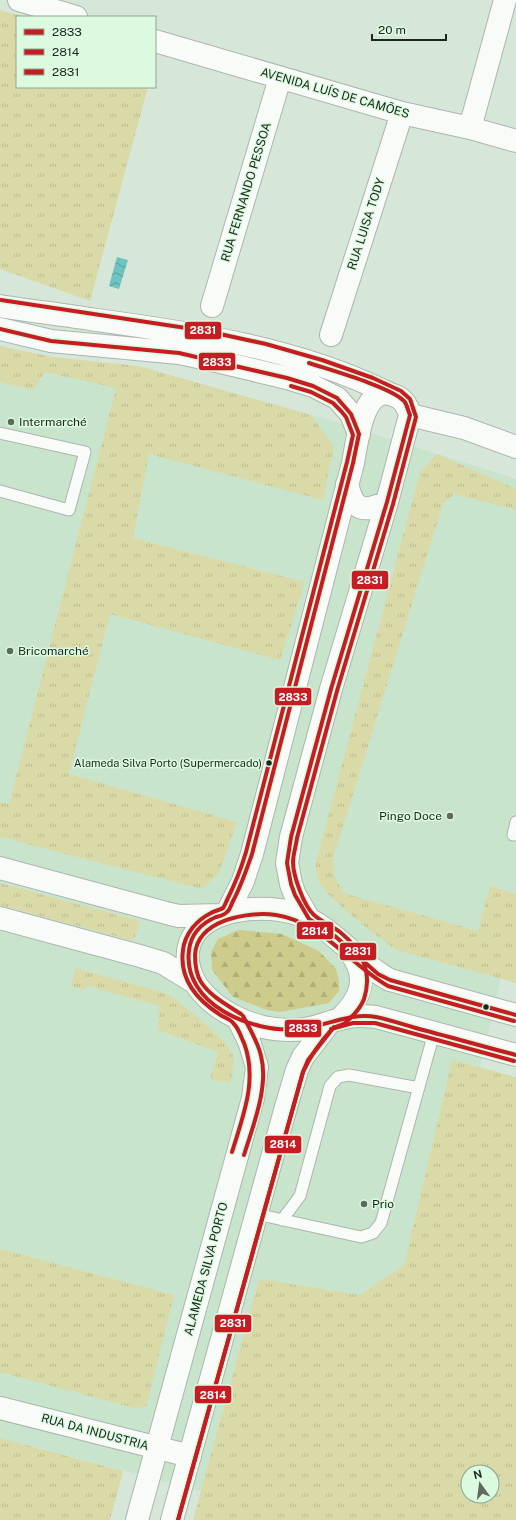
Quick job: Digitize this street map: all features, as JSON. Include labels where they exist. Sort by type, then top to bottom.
[{"type":"main road","points":[[19,0],[73,16]]},
{"type":"main road","points":[[470,128],[505,0]]},
{"type":"main road","name":"AVENIDA LUÍS DE CAMÕES","points":[[156,41],[402,113],[470,128],[516,142]]},
{"type":"main road","name":"RUA FERNANDO PESSOA","points":[[212,306],[280,78]]},
{"type":"main road","name":"RUA LUISA TODY","points":[[331,334],[402,113]]},
{"type":"main road","points":[[0,306],[205,337],[265,350],[320,366],[371,384],[388,393],[398,396],[405,402],[410,415],[387,502],[331,689],[290,837],[287,863],[291,884],[295,895],[309,919]]},
{"type":"main road","points":[[0,329],[51,341],[179,353],[287,378],[313,386],[337,398],[351,414],[359,434]]},
{"type":"main road","points":[[388,393],[377,396],[370,402],[364,412],[347,484],[252,854],[242,881],[224,914],[200,928],[190,946],[188,955],[189,968],[194,982],[199,990],[212,1001],[238,1019],[263,1027],[285,1030],[306,1029],[361,1016],[376,1017],[516,1055]]},
{"type":"main road","points":[[410,415],[464,428],[516,447]]},
{"type":"main road","points":[[347,484],[350,496],[355,505],[370,509],[387,502]]},
{"type":"main road","points":[[0,868],[179,916],[224,914],[259,908],[276,909],[293,913],[309,919],[336,937],[378,974],[390,980],[516,1015]]},
{"type":"main road","points":[[0,918],[151,960],[172,968],[194,982]]},
{"type":"main road","points":[[172,1520],[297,1070],[303,1057],[335,1021],[351,1008],[358,998],[362,984],[361,973],[358,964],[348,949]]},
{"type":"main road","name":"ALAMEDA SILVA PORTO","points":[[137,1520],[253,1098],[257,1067],[249,1041],[238,1019]]},
{"type":"main road","name":"RUA DA INDUSTRIA","points":[[0,1408],[190,1456]]},
{"type":"lane","points":[[0,433],[85,452],[69,510],[0,492]]},
{"type":"lane","points":[[513,835],[516,822]]},
{"type":"lane","points":[[256,1214],[362,1237],[373,1233],[382,1224],[434,1033]]},
{"type":"lane","points":[[282,1220],[300,1196],[330,1086],[338,1077],[349,1075],[419,1088]]},
{"type":"shaded area","points":[[0,346],[52,357],[138,366],[326,419],[516,479],[516,915],[480,1068],[452,1061],[404,1265],[360,1295],[259,1280],[201,1491],[0,1438]]},
{"type":"green space","points":[[0,10],[21,16],[16,16],[16,88],[148,88],[90,301],[0,269]]},
{"type":"green space","points":[[0,346],[52,357],[138,366],[311,415],[334,447],[323,500],[149,454],[133,538],[305,582],[280,660],[110,614],[69,774],[237,822],[219,873],[201,889],[0,837],[0,802],[9,804],[116,388],[45,372],[33,390],[0,382]]},
{"type":"green space","points":[[437,454],[516,489],[516,510],[454,494],[443,504],[333,859],[335,878],[343,893],[478,931],[490,886],[516,894],[516,983],[397,950],[379,938],[323,889],[319,882],[315,866],[420,472]]},
{"type":"green space","points":[[0,883],[140,921],[134,941],[0,905]]},
{"type":"green space","points":[[239,930],[282,934],[319,951],[336,969],[339,981],[339,991],[329,1003],[280,1012],[267,1010],[233,997],[212,970],[211,952],[218,939]]},
{"type":"green space","points":[[75,968],[162,992],[171,996],[204,1023],[228,1047],[234,1060],[230,1083],[210,1079],[218,1052],[158,1030],[159,1006],[88,986],[84,990],[71,986]]},
{"type":"green space","points":[[452,1060],[516,1077],[516,1520],[193,1520],[259,1279],[360,1295],[404,1265]]},
{"type":"green space","points":[[0,1249],[174,1295],[146,1407],[134,1408],[0,1372]]},
{"type":"green space","points":[[0,1438],[123,1471],[110,1520],[0,1520]]},
{"type":"water","points":[[117,257],[128,260],[119,289],[109,286]]},
{"type":"transit line","name":"2831","points":[[1,300],[206,331],[266,344],[322,360],[373,378],[401,391],[410,399],[416,417],[393,504],[337,691],[297,838],[293,859],[293,868],[297,883],[310,911],[340,932],[354,946],[359,954],[366,970],[367,980],[364,999],[359,1009],[345,1023],[333,1028],[316,1050],[303,1072],[178,1520]]},
{"type":"transit line","name":"2833","points":[[0,329],[51,341],[179,353],[287,378],[313,386],[337,398],[351,414],[359,434],[353,463],[252,854],[241,884],[229,910],[224,915],[206,922],[192,939],[189,950],[190,969],[197,986],[208,1000],[223,1011],[241,1020],[260,1026],[278,1029],[296,1029],[316,1026],[346,1018],[366,1016],[376,1017],[516,1055]]},
{"type":"transit line","name":"2833","points":[[309,363],[360,379],[387,390],[404,401],[410,415]]},
{"type":"transit line","name":"2831","points":[[232,1152],[247,1098],[250,1071],[248,1057],[244,1043],[236,1026],[203,1002],[191,987],[187,979],[182,960],[184,944],[192,928],[201,919],[223,907],[244,858],[353,435],[346,417],[333,403],[311,392],[291,386]]},
{"type":"transit line","name":"2833","points":[[410,415],[387,502],[331,689],[291,837],[287,863],[291,884],[295,895],[309,919],[336,937],[378,974],[390,980],[516,1015]]},
{"type":"transit line","name":"2814","points":[[241,1014],[219,1000],[209,992],[201,982],[197,972],[195,955],[198,943],[204,933],[214,926],[225,920],[264,914],[292,919],[307,926],[335,945],[361,967],[388,986],[514,1021]]},
{"type":"transit line","name":"2814","points":[[243,1016],[258,1046],[263,1068],[262,1093],[244,1155]]},
{"type":"transit line","name":"2814","points":[[331,1029],[353,1023],[375,1023],[514,1061]]},
{"type":"transit line","name":"2814","points":[[178,1520],[303,1072],[308,1060],[334,1027]]},
{"type":"place","name":"Intermarché","points":[[11,422]]},
{"type":"place","name":"Bricomarché","points":[[10,651]]},
{"type":"place","name":"Alameda Silva Porto (Supermercado)","points":[[269,763]]},
{"type":"place","name":"Pingo Doce","points":[[450,816]]},
{"type":"place","name":"Prio","points":[[364,1204]]}]
